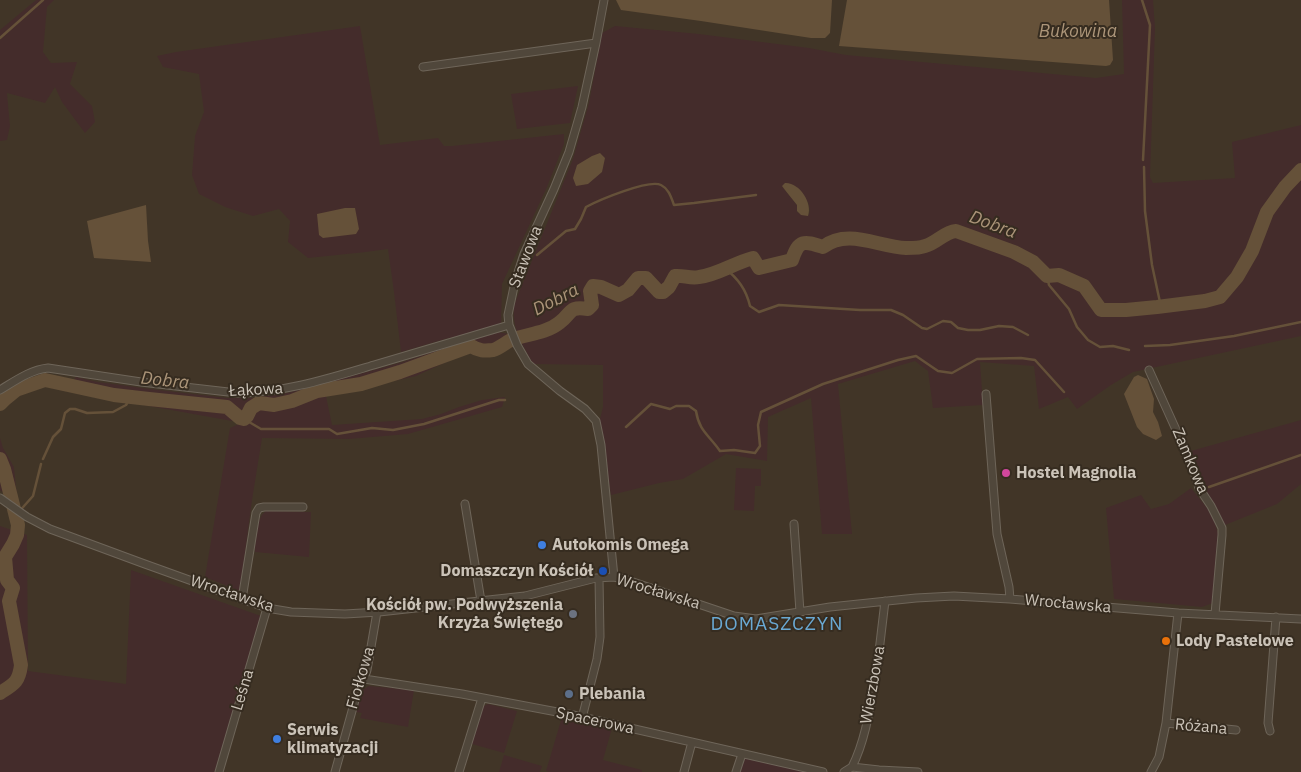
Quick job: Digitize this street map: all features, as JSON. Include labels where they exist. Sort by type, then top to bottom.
[{"type":"street","name":"Stawowa","points":[[604,0],[582,107],[569,152],[517,273],[508,315],[509,325],[517,345],[528,364],[596,421],[614,578]]},
{"type":"street","points":[[423,67],[596,43]]},
{"type":"street","name":"Łąkowa","points":[[0,390],[38,369],[48,368],[141,382],[252,393],[291,388],[509,325]]},
{"type":"street","name":"Zamkowa","points":[[1149,370],[1192,465],[1199,488],[1222,528],[1214,614]]},
{"type":"street","points":[[986,394],[997,534],[1010,599]]},
{"type":"street","name":"Wrocławska","points":[[2,500],[27,517],[50,529],[267,608],[292,612],[320,614],[377,612],[525,596],[589,579],[614,578],[635,583],[734,616],[756,619],[885,601],[954,596],[1178,613],[1301,619]]},
{"type":"street","points":[[465,504],[481,601]]},
{"type":"street","points":[[242,599],[256,513],[259,508],[303,507]]},
{"type":"street","points":[[794,524],[800,612]]},
{"type":"street","points":[[582,718],[597,659],[600,637],[599,578]]},
{"type":"street","name":"Wierzbowa","points":[[852,767],[859,753],[870,710],[880,649],[885,601]]},
{"type":"street","name":"Leśna","points":[[219,772],[267,608]]},
{"type":"street","name":"Fiołkowa","points":[[334,772],[359,686],[364,679],[370,657],[377,612]]},
{"type":"street","name":"Różana","points":[[1151,772],[1159,757],[1166,723],[1178,613]]},
{"type":"street","points":[[1270,731],[1268,723],[1276,618]]},
{"type":"street","name":"Spacerowa","points":[[364,679],[482,698],[582,718],[823,772]]},
{"type":"street","points":[[459,772],[482,698]]},
{"type":"street","name":"Różana","points":[[1166,723],[1236,730]]},
{"type":"street","points":[[684,772],[692,742]]},
{"type":"street","points":[[736,772],[742,754]]},
{"type":"street","points":[[844,772],[852,767],[918,772]]},
{"type":"shaded area","points":[[36,0],[54,0],[47,7],[43,52],[51,63],[77,62],[70,84],[92,106],[95,122],[85,133],[62,102],[55,87],[45,103],[7,93],[10,126],[7,140],[0,141],[0,30]]},
{"type":"shaded area","points":[[1122,0],[1153,0],[1155,28],[1150,177],[1153,183],[1235,178],[1232,142],[1301,125],[1301,168],[1296,168],[1284,181],[1265,211],[1251,248],[1240,267],[1213,297],[1183,303],[1184,307],[1206,304],[1221,299],[1229,291],[1254,252],[1269,212],[1301,173],[1301,336],[1133,372],[1077,409],[1068,397],[1039,409],[1034,366],[980,362],[983,405],[933,408],[928,371],[915,361],[838,384],[852,534],[822,534],[811,398],[768,417],[767,461],[726,454],[683,479],[611,495],[599,423],[603,407],[603,365],[533,364],[516,330],[514,314],[514,305],[573,159],[589,103],[602,33],[615,26],[699,34],[809,48],[846,55],[1096,78],[1124,74]],"holes":[[[785,190],[808,202],[810,211],[808,216],[797,212],[797,205]]]},
{"type":"shaded area","points":[[360,26],[380,145],[438,138],[444,146],[452,146],[564,134],[564,144],[547,187],[502,284],[501,326],[445,339],[401,352],[388,249],[308,258],[288,242],[290,221],[279,209],[253,216],[225,207],[199,194],[192,175],[195,136],[204,112],[199,74],[163,67],[157,56]]},
{"type":"shaded area","points":[[578,86],[570,123],[517,129],[511,94]]},
{"type":"shaded area","points":[[498,332],[509,334],[512,347],[497,355],[480,355],[468,352],[416,376],[326,396],[332,425],[422,419],[482,400],[505,397],[502,407],[408,434],[349,439],[262,438],[240,591],[205,577],[230,428],[248,420],[232,421],[66,391],[76,377],[150,389],[227,398],[253,398],[287,393],[323,384],[403,362]]},
{"type":"shaded area","points":[[1301,420],[1301,484],[1277,504],[1225,525],[1205,488],[1191,451]]},
{"type":"shaded area","points":[[0,438],[3,448],[14,467],[17,491],[16,503],[0,490]]},
{"type":"shaded area","points":[[736,468],[761,469],[761,486],[755,486],[754,511],[734,510]]},
{"type":"shaded area","points":[[1191,488],[1212,514],[1219,537],[1213,603],[1202,607],[1114,599],[1106,508],[1141,495],[1151,509],[1169,504]]},
{"type":"shaded area","points":[[266,511],[311,512],[309,557],[255,552],[258,524]]},
{"type":"shaded area","points":[[0,526],[27,535],[28,671],[126,684],[131,570],[261,616],[215,772],[0,772]]},
{"type":"shaded area","points":[[369,686],[414,690],[408,727],[360,718],[362,713],[356,712],[362,690]]},
{"type":"shaded area","points":[[488,704],[517,711],[504,753],[472,744],[476,725],[484,706]]},
{"type":"shaded area","points":[[562,717],[612,728],[603,760],[642,770],[642,772],[546,771]]},
{"type":"shaded area","points":[[504,755],[542,766],[540,772],[499,772]]},
{"type":"shaded area","points":[[745,757],[813,772],[740,772]]},
{"type":"water","points":[[616,0],[832,0],[830,33],[825,38],[811,38],[621,10]]},
{"type":"water","name":"Bukowina","points":[[847,0],[1109,0],[1113,60],[1110,65],[1106,66],[839,46]]},
{"type":"water","points":[[600,153],[605,158],[602,172],[588,184],[576,186],[573,178],[577,165]]},
{"type":"water","points":[[785,183],[795,186],[804,194],[808,205],[808,216],[801,215],[797,211],[797,205],[782,186]]},
{"type":"water","points":[[146,205],[151,262],[94,258],[87,221]]},
{"type":"water","points":[[345,208],[355,208],[359,229],[356,234],[323,238],[319,235],[317,214]]},
{"type":"water","points":[[1138,375],[1147,379],[1154,399],[1153,412],[1162,436],[1156,440],[1143,434],[1137,427],[1124,394],[1134,377]]},
{"type":"waterway","points":[[0,38],[43,0]]},
{"type":"waterway","points":[[1142,0],[1150,25],[1143,160]]},
{"type":"waterway","points":[[1144,167],[1145,211],[1152,265],[1161,307]]},
{"type":"waterway","name":"Dobra","points":[[0,404],[16,390],[45,380],[114,395],[227,407],[244,419],[251,408],[259,403],[274,405],[292,401],[317,391],[361,384],[471,346],[482,350],[493,350],[511,340],[542,332],[554,327],[573,309],[588,309],[592,305],[590,291],[593,286],[601,287],[619,295],[628,290],[638,278],[646,278],[659,292],[663,292],[669,287],[675,276],[693,278],[706,276],[753,258],[759,268],[792,260],[797,248],[803,243],[823,247],[843,239],[863,240],[895,247],[916,248],[929,245],[948,233],[956,231],[1014,252],[1033,262],[1047,276],[1059,275],[1084,286],[1101,310],[1126,310],[1205,301],[1220,297],[1237,277],[1252,251],[1267,212],[1285,187],[1301,170]]},
{"type":"waterway","points":[[537,255],[566,231],[575,229],[586,207],[635,187],[661,185],[668,191],[674,205],[756,195]]},
{"type":"waterway","points":[[725,268],[741,285],[750,306],[759,312],[779,305],[891,310],[927,329],[943,321],[951,322],[958,328],[968,330],[980,330],[999,326],[1013,327],[1028,335]]},
{"type":"waterway","points":[[1047,276],[1049,285],[1069,309],[1077,327],[1088,340],[1100,347],[1113,346],[1129,350]]},
{"type":"waterway","points":[[1145,346],[1170,345],[1234,336],[1301,322]]},
{"type":"waterway","points":[[626,427],[651,404],[670,409],[676,406],[689,406],[696,411],[699,423],[720,451],[734,450],[755,453],[760,446],[758,425],[761,412],[823,384],[916,356],[938,371],[952,373],[977,359],[1021,358],[1035,360],[1064,392]]},
{"type":"waterway","points":[[43,459],[53,437],[61,429],[65,413],[70,409],[87,413],[113,412],[126,405],[131,397]]},
{"type":"waterway","points":[[244,419],[261,429],[329,429],[337,434],[372,428],[393,430],[424,424],[499,400],[505,400]]},
{"type":"waterway","points":[[1209,487],[1301,455]]},
{"type":"waterway","name":"Dobra","points":[[0,459],[18,525],[17,535],[5,557],[7,580],[13,588],[9,601],[21,665],[15,682],[0,693]]},
{"type":"waterway","points":[[16,515],[33,496],[41,464]]},
{"type":"place","name":"Hostel Magnolia","points":[[1006,473]]},
{"type":"place","name":"Autokomis Omega","points":[[542,545]]},
{"type":"place","name":"Domaszczyn Kościół","points":[[603,571]]},
{"type":"place","name":"Kościół pw. Podwyższenia Krzyża Świętego","points":[[573,614]]},
{"type":"place","name":"Lody Pastelowe","points":[[1166,641]]},
{"type":"place","name":"Plebania","points":[[569,694]]},
{"type":"place","name":"Serwis klimatyzacji","points":[[277,739]]},
{"type":"district","name":"DOMASZCZYN","points":[[777,625]]}]
